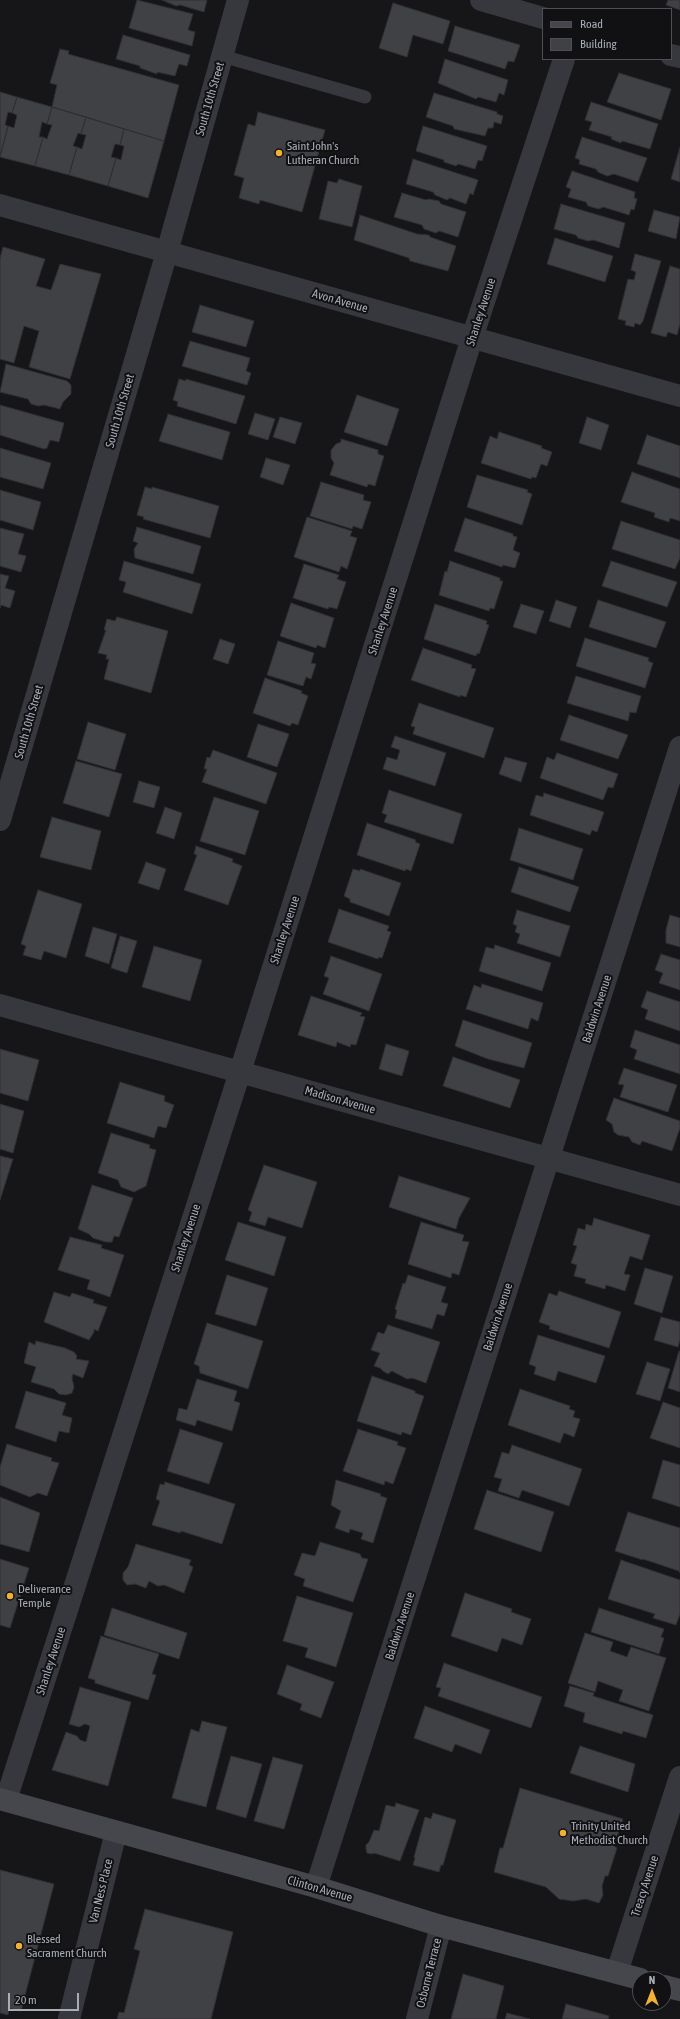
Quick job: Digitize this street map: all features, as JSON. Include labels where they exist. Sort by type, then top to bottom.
[{"type":"main road","name":"Clinton Avenue","points":[[3,1800],[316,1887],[441,1926],[632,1977]]},
{"type":"street","name":"South 10th Street","points":[[0,820],[167,252],[238,0]]},
{"type":"street","points":[[481,0],[542,18]]},
{"type":"street","name":"Shanley Avenue","points":[[3,1800],[240,1072],[472,338],[564,60]]},
{"type":"street","name":"Avon Avenue","points":[[0,205],[680,396]]},
{"type":"street","name":"Baldwin Avenue","points":[[316,1887],[680,747]]},
{"type":"street","name":"Madison Avenue","points":[[0,1005],[680,1195]]},
{"type":"street","name":"Treacy Avenue","points":[[617,1972],[680,1777]]},
{"type":"street","name":"Van Ness Place","points":[[69,2019],[116,1832]]},
{"type":"street","name":"Osborne Terrace","points":[[417,2019],[441,1926]]},
{"type":"lane","points":[[222,56],[365,97]]},
{"type":"building","points":[[137,0],[193,14],[188,30],[195,32],[192,46],[129,28]]},
{"type":"building","points":[[162,0],[207,0],[204,12],[180,5],[176,6]]},
{"type":"building","points":[[668,0],[680,0],[680,10],[666,5]]},
{"type":"building","points":[[393,3],[450,21],[443,44],[413,35],[407,57],[379,48]]},
{"type":"building","points":[[455,26],[520,45],[514,62],[508,61],[505,69],[448,51]]},
{"type":"building","points":[[123,35],[190,55],[187,66],[179,64],[175,76],[157,72],[157,74],[140,68],[140,66],[116,59]]},
{"type":"building","points":[[60,49],[69,51],[68,54],[179,85],[164,141],[52,107],[57,85],[50,83]]},
{"type":"building","points":[[445,59],[508,80],[504,95],[499,93],[496,102],[478,97],[476,99],[438,83]]},
{"type":"building","points":[[619,73],[671,89],[661,120],[607,102]]},
{"type":"building","points":[[0,92],[17,97],[12,113],[8,112],[5,125],[8,126],[0,157]]},
{"type":"building","points":[[434,93],[497,112],[497,114],[503,116],[501,124],[494,122],[493,128],[488,128],[485,136],[454,129],[453,126],[426,117]]},
{"type":"building","points":[[17,97],[52,107],[47,124],[42,122],[39,137],[43,137],[35,166],[0,157],[8,126],[14,128],[17,115],[12,113]]},
{"type":"building","points":[[591,102],[658,124],[650,149],[622,141],[621,143],[611,139],[612,137],[589,130],[592,122],[585,120]]},
{"type":"building","points":[[52,107],[86,117],[81,134],[78,133],[73,146],[77,147],[69,175],[35,166],[43,137],[47,139],[52,125],[47,124]]},
{"type":"building","name":"Saint John's Lutheran Church","points":[[258,112],[325,130],[302,212],[260,200],[259,204],[239,198],[244,178],[234,175],[248,124],[255,126]]},
{"type":"building","points":[[86,117],[124,129],[120,145],[115,144],[111,157],[116,158],[108,186],[69,175],[77,147],[82,149],[86,135],[81,134]]},
{"type":"building","points":[[423,126],[487,146],[482,161],[478,160],[475,169],[458,164],[456,166],[444,162],[444,160],[416,151]]},
{"type":"building","points":[[124,129],[164,141],[148,198],[108,186],[116,158],[121,160],[124,146],[120,145]]},
{"type":"building","points":[[582,137],[647,158],[638,182],[614,174],[607,176],[598,172],[596,169],[579,164],[580,160],[575,158]]},
{"type":"building","points":[[680,147],[680,182],[671,179]]},
{"type":"building","points":[[413,159],[478,180],[473,195],[470,193],[466,204],[450,198],[447,200],[435,195],[433,192],[406,184]]},
{"type":"building","points":[[572,171],[635,192],[634,198],[637,199],[634,210],[631,209],[629,215],[603,207],[599,209],[588,206],[586,202],[568,197],[571,189],[566,187]]},
{"type":"building","points":[[339,179],[362,186],[352,227],[319,219],[328,181],[337,183]]},
{"type":"building","points":[[402,193],[426,200],[429,199],[439,201],[441,204],[466,212],[458,237],[439,231],[436,233],[424,229],[422,225],[394,217]]},
{"type":"building","points":[[561,204],[625,223],[619,248],[593,240],[588,241],[578,238],[576,235],[554,229]]},
{"type":"building","points":[[654,210],[680,217],[676,239],[648,231]]},
{"type":"building","points":[[360,215],[417,234],[429,235],[430,237],[456,246],[448,271],[410,261],[409,258],[354,240]]},
{"type":"building","points":[[555,238],[613,256],[605,282],[547,264]]},
{"type":"building","points":[[3,247],[45,259],[36,286],[51,290],[60,264],[101,274],[70,379],[29,367],[39,331],[24,326],[14,363],[0,359],[0,258]]},
{"type":"building","points":[[635,254],[661,261],[643,321],[640,325],[635,323],[634,327],[625,325],[626,321],[618,319],[628,279],[634,280],[636,272],[631,270]]},
{"type":"building","points":[[670,266],[680,269],[680,324],[677,335],[668,332],[666,337],[651,333]]},
{"type":"building","points":[[200,305],[254,321],[246,347],[192,332]]},
{"type":"building","points":[[190,341],[250,358],[246,371],[251,373],[247,385],[182,366]]},
{"type":"building","points":[[6,364],[67,381],[71,385],[71,394],[63,402],[60,409],[44,405],[38,406],[31,404],[28,399],[0,392]]},
{"type":"building","points":[[179,379],[186,381],[186,379],[245,396],[236,424],[177,406],[178,402],[173,400]]},
{"type":"building","points":[[357,395],[399,409],[387,446],[344,432]]},
{"type":"building","points":[[0,405],[64,423],[59,442],[50,440],[47,448],[44,449],[0,435]]},
{"type":"building","points":[[255,413],[275,419],[268,440],[248,434]]},
{"type":"building","points":[[168,414],[230,432],[222,460],[159,441]]},
{"type":"building","points":[[280,417],[302,423],[295,444],[273,437]]},
{"type":"building","points":[[587,417],[609,425],[601,450],[579,443]]},
{"type":"building","points":[[499,432],[542,446],[541,448],[552,452],[547,466],[541,464],[536,478],[532,477],[531,479],[481,463],[490,436],[497,439]]},
{"type":"building","points":[[647,435],[680,446],[680,478],[637,464]]},
{"type":"building","points":[[341,439],[378,450],[378,454],[384,456],[375,486],[368,484],[367,487],[330,475],[334,463],[331,458],[331,450],[336,444],[341,442]]},
{"type":"building","points":[[0,448],[51,463],[43,489],[0,477]]},
{"type":"building","points":[[266,458],[290,465],[283,485],[260,477]]},
{"type":"building","points":[[632,472],[680,489],[680,521],[670,518],[669,522],[654,517],[655,513],[621,502]]},
{"type":"building","points":[[477,475],[528,490],[527,492],[532,494],[522,525],[467,507]]},
{"type":"building","points":[[321,482],[364,495],[363,500],[371,502],[362,529],[353,526],[352,529],[310,516]]},
{"type":"building","points":[[145,487],[152,489],[152,487],[219,506],[210,538],[143,519],[144,517],[137,515]]},
{"type":"building","points":[[0,490],[41,502],[33,530],[0,520]]},
{"type":"building","points":[[307,517],[352,531],[350,536],[357,538],[347,569],[341,566],[339,572],[294,557]]},
{"type":"building","points":[[465,518],[513,534],[513,536],[517,537],[513,550],[520,553],[515,568],[503,565],[502,567],[454,551]]},
{"type":"building","points":[[621,521],[680,540],[680,558],[675,569],[612,549]]},
{"type":"building","points":[[137,527],[201,546],[193,574],[135,558],[134,549],[138,543],[133,541]]},
{"type":"building","points":[[0,528],[24,534],[18,554],[26,556],[21,572],[0,566]]},
{"type":"building","points":[[124,561],[201,584],[192,614],[123,592],[126,582],[119,580]]},
{"type":"building","points":[[450,561],[500,578],[500,581],[503,581],[494,609],[490,608],[489,611],[439,595],[445,571],[447,572]]},
{"type":"building","points":[[611,561],[677,582],[667,607],[602,586]]},
{"type":"building","points":[[304,564],[339,575],[337,579],[346,582],[337,609],[329,607],[328,609],[293,598]]},
{"type":"building","points":[[0,574],[9,576],[5,588],[15,591],[10,608],[1,605],[0,608]]},
{"type":"building","points":[[556,600],[577,607],[570,628],[549,621]]},
{"type":"building","points":[[598,600],[666,622],[656,648],[589,627]]},
{"type":"building","points":[[291,603],[334,618],[325,648],[317,645],[316,648],[280,636]]},
{"type":"building","points":[[435,604],[487,621],[486,624],[489,625],[479,654],[477,653],[476,656],[424,639]]},
{"type":"building","points":[[521,604],[544,611],[536,634],[513,627]]},
{"type":"building","points":[[117,617],[168,631],[151,693],[104,679],[109,659],[106,659],[107,655],[98,653],[106,630],[104,630],[107,619],[115,621]]},
{"type":"building","points":[[585,638],[649,658],[648,661],[653,663],[645,688],[576,666]]},
{"type":"building","points":[[220,639],[235,644],[228,664],[213,659]]},
{"type":"building","points":[[278,641],[314,653],[311,663],[316,664],[311,679],[306,677],[303,686],[267,675]]},
{"type":"building","points":[[423,648],[472,665],[471,668],[476,669],[466,697],[460,695],[460,697],[411,680]]},
{"type":"building","points":[[576,676],[641,696],[636,713],[630,712],[628,721],[567,703]]},
{"type":"building","points":[[265,678],[302,691],[301,693],[308,696],[298,725],[292,723],[290,726],[253,713]]},
{"type":"building","points":[[419,703],[494,728],[484,758],[413,734],[415,727],[411,726]]},
{"type":"building","points":[[569,715],[628,735],[618,759],[560,740]]},
{"type":"building","points":[[88,722],[126,734],[115,770],[77,759]]},
{"type":"building","points":[[258,724],[289,734],[277,767],[247,757]]},
{"type":"building","points":[[395,736],[446,753],[435,786],[383,769],[387,757],[397,760],[400,750],[391,747]]},
{"type":"building","points":[[213,750],[277,773],[266,804],[202,782],[207,769],[204,769],[207,757],[210,758]]},
{"type":"building","points":[[557,753],[618,774],[613,788],[608,787],[603,800],[540,778],[547,757],[554,760]]},
{"type":"building","points":[[505,757],[527,763],[521,782],[499,774]]},
{"type":"building","points":[[76,761],[122,774],[109,817],[63,803]]},
{"type":"building","points":[[139,781],[160,787],[154,808],[133,802]]},
{"type":"building","points":[[389,790],[462,814],[453,844],[384,822],[387,815],[382,813]]},
{"type":"building","points":[[544,793],[604,812],[597,832],[592,830],[590,835],[530,815],[536,795],[543,797]]},
{"type":"building","points":[[214,797],[259,811],[245,855],[200,841]]},
{"type":"building","points":[[165,807],[182,813],[174,839],[156,833]]},
{"type":"building","points":[[52,817],[101,831],[91,870],[40,857]]},
{"type":"building","points":[[367,823],[416,840],[415,842],[420,844],[411,871],[406,869],[405,871],[357,855]]},
{"type":"building","points":[[519,828],[583,849],[573,880],[510,860]]},
{"type":"building","points":[[196,846],[233,859],[232,862],[242,866],[228,905],[184,890],[197,855],[194,854]]},
{"type":"building","points":[[146,862],[166,869],[159,890],[138,883]]},
{"type":"building","points":[[519,867],[579,887],[570,912],[511,892]]},
{"type":"building","points":[[353,869],[360,871],[360,869],[401,883],[389,916],[350,902],[350,899],[344,896]]},
{"type":"building","points":[[38,890],[82,904],[66,958],[44,951],[41,960],[23,955],[26,946],[21,944]]},
{"type":"building","points":[[339,909],[389,926],[387,931],[391,932],[382,958],[379,957],[378,959],[328,942]]},
{"type":"building","points":[[517,910],[570,926],[560,957],[517,943],[520,934],[515,932],[517,926],[513,924]]},
{"type":"building","points":[[670,915],[680,918],[680,947],[666,943],[666,930]]},
{"type":"building","points":[[93,927],[117,934],[109,964],[85,956]]},
{"type":"building","points":[[120,936],[137,941],[127,973],[111,968]]},
{"type":"building","points":[[495,945],[551,963],[542,991],[479,971],[486,947],[494,949]]},
{"type":"building","points":[[154,946],[202,960],[190,1001],[142,987]]},
{"type":"building","points":[[661,954],[680,960],[680,990],[659,983],[663,973],[655,970]]},
{"type":"building","points":[[331,956],[382,974],[369,1011],[323,994],[329,978],[324,976]]},
{"type":"building","points":[[482,984],[543,1003],[538,1021],[531,1018],[528,1029],[466,1009],[474,985],[481,988]]},
{"type":"building","points":[[647,991],[680,1002],[680,1031],[645,1019],[648,1010],[641,1007]]},
{"type":"building","points":[[311,996],[362,1013],[360,1016],[365,1017],[356,1045],[351,1044],[350,1047],[337,1042],[336,1047],[298,1035]]},
{"type":"building","points":[[463,1020],[532,1043],[524,1068],[488,1059],[455,1046]]},
{"type":"building","points":[[635,1030],[680,1045],[680,1074],[634,1059],[637,1050],[630,1047]]},
{"type":"building","points":[[386,1044],[409,1051],[402,1076],[379,1069]]},
{"type":"building","points":[[0,1049],[39,1060],[28,1101],[0,1093]]},
{"type":"building","points":[[453,1057],[520,1080],[510,1108],[443,1086]]},
{"type":"building","points":[[624,1068],[677,1085],[668,1112],[620,1097],[624,1085],[618,1084]]},
{"type":"building","points":[[120,1082],[165,1096],[164,1101],[174,1105],[166,1128],[158,1126],[154,1138],[107,1123]]},
{"type":"building","points":[[614,1098],[680,1121],[680,1128],[672,1151],[642,1141],[640,1145],[632,1142],[629,1137],[618,1135],[614,1132],[612,1124],[606,1120]]},
{"type":"building","points":[[0,1104],[24,1111],[13,1153],[0,1149]]},
{"type":"building","points":[[111,1133],[150,1145],[149,1148],[156,1150],[146,1186],[134,1192],[121,1187],[118,1180],[98,1173]]},
{"type":"building","points":[[0,1156],[13,1159],[0,1200]]},
{"type":"building","points":[[264,1165],[317,1182],[302,1228],[268,1217],[265,1226],[249,1221],[252,1212],[248,1210]]},
{"type":"building","points":[[399,1176],[470,1198],[459,1218],[456,1229],[389,1207]]},
{"type":"building","points":[[92,1185],[133,1198],[119,1237],[114,1236],[112,1242],[106,1242],[93,1238],[89,1234],[78,1229]]},
{"type":"building","points":[[594,1218],[650,1235],[642,1260],[630,1256],[624,1274],[630,1275],[625,1291],[606,1285],[605,1289],[585,1283],[586,1279],[574,1276],[577,1265],[571,1263],[577,1246],[573,1245],[578,1228],[585,1230],[586,1224],[592,1226]]},
{"type":"building","points":[[238,1222],[286,1237],[274,1276],[225,1260]]},
{"type":"building","points":[[421,1222],[464,1235],[462,1241],[469,1242],[459,1275],[452,1273],[451,1278],[408,1264]]},
{"type":"building","points":[[70,1237],[102,1245],[101,1248],[124,1255],[110,1297],[87,1289],[90,1280],[58,1270]]},
{"type":"building","points":[[645,1268],[673,1276],[662,1313],[634,1304]]},
{"type":"building","points":[[227,1275],[268,1288],[256,1326],[215,1314]]},
{"type":"building","points":[[408,1275],[446,1287],[441,1302],[448,1304],[444,1316],[437,1314],[432,1329],[395,1318],[397,1310],[395,1309],[403,1283],[405,1284]]},
{"type":"building","points":[[559,1291],[621,1312],[609,1348],[549,1329],[550,1326],[539,1322],[549,1293],[557,1296]]},
{"type":"building","points":[[54,1292],[70,1297],[72,1293],[94,1300],[93,1303],[107,1307],[98,1331],[94,1329],[94,1332],[89,1340],[44,1322]]},
{"type":"building","points":[[661,1317],[680,1322],[680,1339],[678,1347],[654,1340]]},
{"type":"building","points":[[207,1323],[263,1341],[248,1389],[200,1373],[199,1366],[194,1364]]},
{"type":"building","points":[[388,1325],[440,1342],[426,1383],[412,1378],[407,1379],[392,1371],[388,1374],[380,1368],[374,1366],[380,1353],[371,1350],[378,1332],[384,1334]]},
{"type":"building","points":[[538,1335],[605,1356],[596,1383],[558,1371],[555,1381],[534,1374],[536,1367],[529,1364]]},
{"type":"building","points":[[36,1341],[65,1348],[74,1352],[77,1356],[76,1359],[89,1361],[83,1378],[73,1374],[72,1378],[74,1387],[72,1393],[66,1395],[59,1394],[54,1389],[31,1382],[36,1367],[24,1363],[29,1342],[35,1345]]},
{"type":"building","points":[[679,1351],[680,1352],[680,1392],[668,1388]]},
{"type":"building","points":[[647,1362],[670,1369],[660,1401],[636,1394]]},
{"type":"building","points":[[372,1376],[415,1391],[415,1393],[424,1396],[411,1435],[402,1432],[401,1435],[357,1421]]},
{"type":"building","points":[[197,1379],[237,1391],[234,1401],[240,1403],[232,1431],[197,1420],[195,1426],[176,1420],[179,1408],[187,1410]]},
{"type":"building","points":[[520,1389],[570,1406],[569,1409],[575,1411],[573,1417],[580,1419],[574,1437],[564,1433],[560,1443],[508,1425]]},
{"type":"building","points":[[26,1391],[66,1403],[62,1415],[72,1418],[69,1433],[59,1431],[56,1442],[15,1428]]},
{"type":"building","points":[[663,1402],[680,1408],[680,1448],[650,1438]]},
{"type":"building","points":[[180,1429],[223,1443],[209,1484],[167,1471]]},
{"type":"building","points":[[358,1429],[398,1442],[397,1445],[406,1448],[393,1484],[385,1481],[384,1485],[343,1471]]},
{"type":"building","points":[[7,1444],[52,1458],[51,1461],[59,1463],[47,1496],[38,1493],[30,1497],[0,1485],[0,1467]]},
{"type":"building","points":[[512,1445],[582,1469],[569,1506],[522,1490],[519,1498],[498,1491],[502,1479],[494,1477],[502,1452],[509,1454]]},
{"type":"building","points":[[663,1460],[680,1465],[680,1507],[652,1498]]},
{"type":"building","points":[[336,1480],[381,1494],[380,1496],[387,1498],[373,1543],[361,1539],[363,1533],[350,1529],[349,1533],[335,1528],[341,1511],[331,1505]]},
{"type":"building","points":[[165,1482],[235,1504],[222,1544],[181,1531],[180,1533],[152,1525],[160,1501],[156,1499],[160,1484],[164,1485]]},
{"type":"building","points":[[487,1490],[554,1512],[541,1552],[474,1529]]},
{"type":"building","points":[[0,1497],[40,1513],[29,1552],[0,1544]]},
{"type":"building","points":[[628,1512],[680,1528],[680,1573],[679,1571],[615,1551]]},
{"type":"building","points":[[320,1542],[360,1554],[362,1558],[368,1559],[353,1602],[303,1586],[305,1579],[294,1575],[302,1553],[315,1556]]},
{"type":"building","points":[[136,1544],[191,1560],[189,1565],[193,1567],[184,1593],[164,1585],[158,1586],[149,1581],[146,1588],[135,1584],[127,1585],[123,1580],[123,1573],[128,1567]]},
{"type":"building","name":"Deliverance Temple","points":[[0,1559],[29,1568],[10,1628],[0,1625]]},
{"type":"building","points":[[621,1560],[680,1580],[680,1614],[676,1625],[653,1618],[655,1614],[608,1599]]},
{"type":"building","points":[[465,1593],[512,1609],[511,1612],[531,1619],[522,1645],[502,1638],[497,1652],[451,1636]]},
{"type":"building","points":[[297,1596],[353,1613],[336,1667],[305,1657],[308,1648],[283,1641]]},
{"type":"building","points":[[112,1608],[187,1633],[179,1659],[104,1635]]},
{"type":"building","points":[[599,1608],[664,1629],[661,1637],[664,1638],[659,1654],[591,1632]]},
{"type":"building","points":[[585,1633],[613,1642],[610,1651],[627,1657],[631,1647],[666,1658],[649,1711],[619,1701],[623,1690],[598,1681],[595,1692],[568,1683]]},
{"type":"building","points":[[101,1636],[159,1654],[152,1674],[156,1675],[148,1700],[95,1683],[95,1680],[88,1678]]},
{"type":"building","points":[[444,1663],[542,1697],[531,1728],[438,1696],[441,1688],[436,1687]]},
{"type":"building","points":[[287,1665],[334,1682],[321,1718],[300,1710],[302,1704],[277,1694]]},
{"type":"building","points":[[570,1686],[594,1693],[593,1696],[653,1715],[646,1738],[623,1731],[622,1734],[583,1722],[585,1713],[564,1706]]},
{"type":"building","points":[[80,1687],[131,1702],[108,1786],[52,1770],[66,1732],[77,1736],[80,1740],[86,1742],[90,1726],[85,1724],[79,1727],[69,1724]]},
{"type":"building","points":[[425,1706],[490,1730],[481,1754],[455,1744],[452,1752],[414,1738]]},
{"type":"building","points":[[202,1721],[227,1727],[206,1807],[172,1798],[191,1729],[199,1732]]},
{"type":"building","points":[[580,1746],[635,1764],[628,1792],[570,1773]]},
{"type":"building","points":[[231,1756],[262,1764],[246,1818],[216,1809]]},
{"type":"building","points":[[273,1757],[303,1765],[284,1829],[254,1821]]},
{"type":"building","name":"Trinity United Methodist Church","points":[[520,1788],[623,1819],[614,1846],[617,1848],[608,1876],[605,1876],[602,1886],[603,1895],[599,1903],[586,1899],[573,1901],[559,1899],[546,1887],[494,1872],[500,1848],[503,1848]]},
{"type":"building","points":[[396,1803],[419,1810],[400,1861],[374,1853],[367,1853],[366,1849],[366,1845],[369,1842],[374,1830],[379,1831],[386,1805],[395,1807]]},
{"type":"building","points":[[433,1813],[456,1820],[443,1865],[441,1865],[439,1872],[413,1865],[425,1817],[431,1819]]},
{"type":"building","name":"Blessed Sacrament Church","points":[[0,1870],[54,1884],[21,2011],[9,2008],[8,2015],[0,2013]]},
{"type":"building","points":[[145,1909],[233,1932],[211,2019],[117,2019],[119,2012],[124,2013],[140,1951],[134,1949]]},
{"type":"building","points":[[463,1974],[504,1986],[496,2019],[451,2019]]},
{"type":"building","points":[[566,2004],[609,2016],[608,2019],[562,2019]]},
{"type":"building","points":[[507,2013],[530,2019],[505,2019]]},
{"type":"place","name":"Saint John's Lutheran Church","points":[[279,153]]},
{"type":"place","name":"Deliverance Temple","points":[[10,1596]]},
{"type":"place","name":"Trinity United Methodist Church","points":[[563,1833]]},
{"type":"place","name":"Blessed Sacrament Church","points":[[19,1946]]}]
